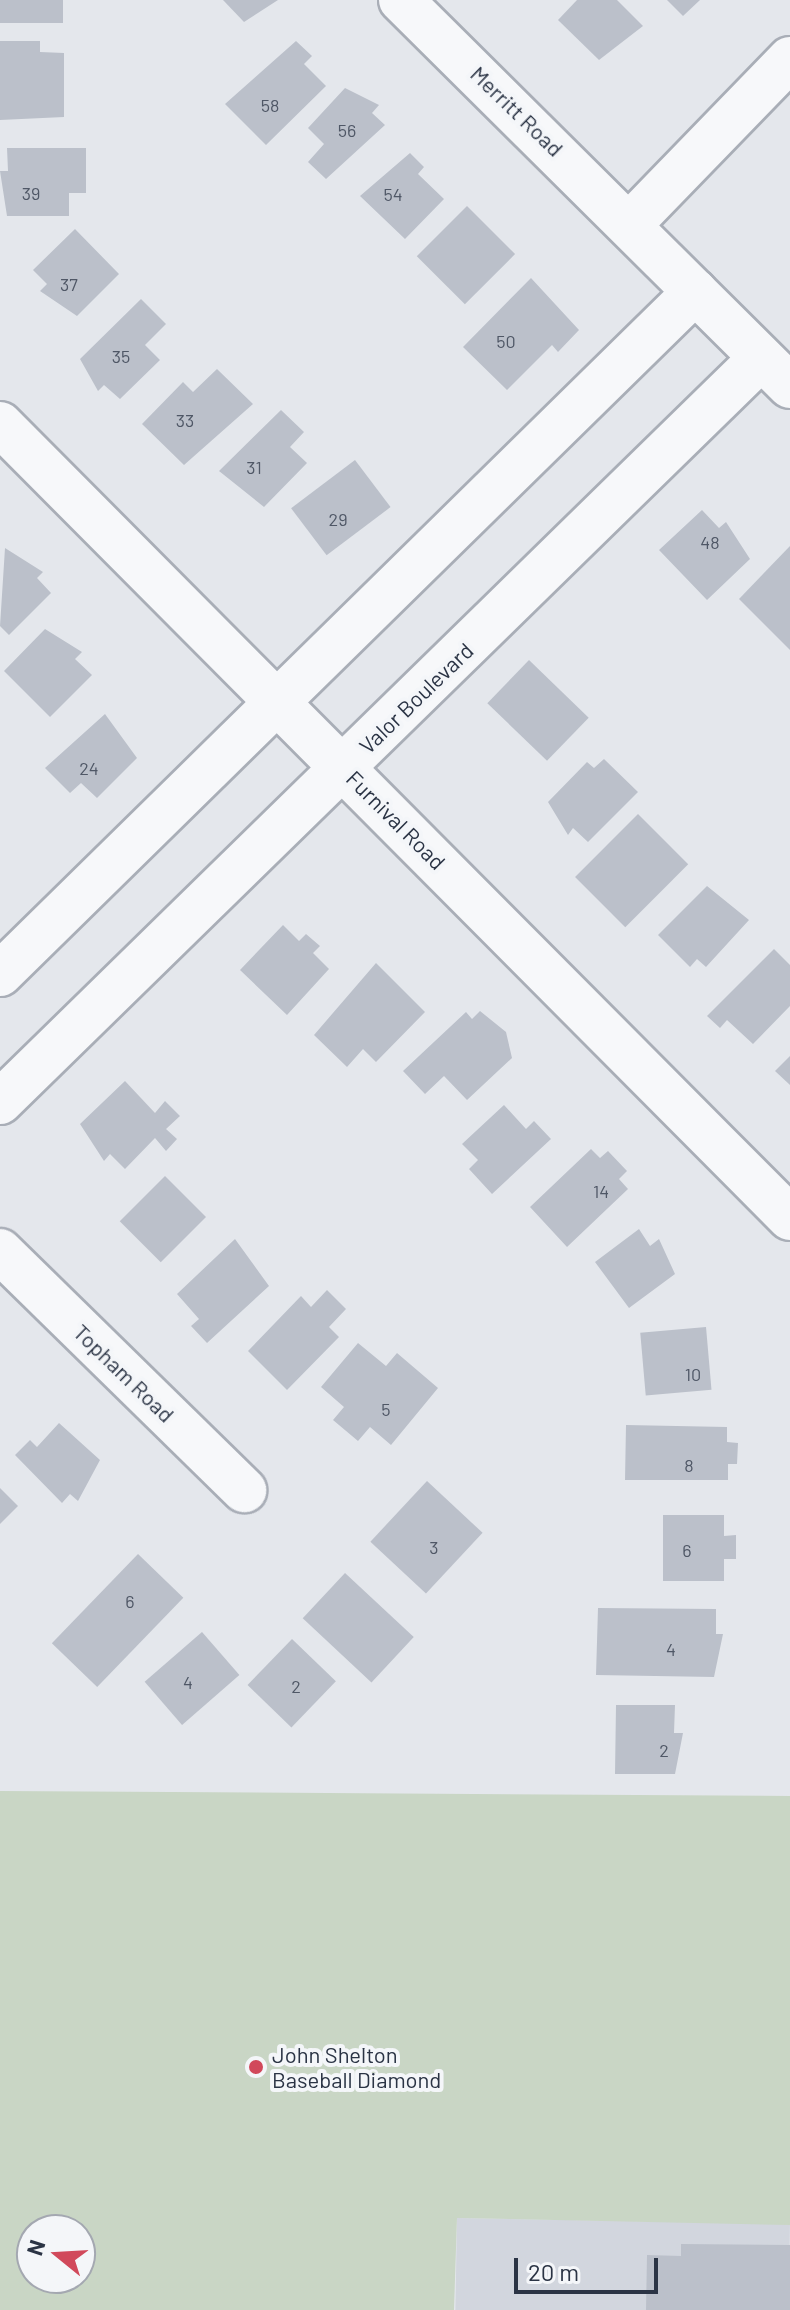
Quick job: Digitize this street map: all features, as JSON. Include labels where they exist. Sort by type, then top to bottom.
[{"type":"street","name":"Merritt Road","points":[[401,0],[632,222],[695,292],[775,372]]},
{"type":"street","points":[[632,222],[790,59]]},
{"type":"street","points":[[0,974],[282,702],[695,292]]},
{"type":"street","name":"Valor Boulevard","points":[[0,1102],[344,768],[775,372]]},
{"type":"street","name":"Furnival Road","points":[[0,424],[282,702],[790,1218]]},
{"type":"street","name":"Topham Road","points":[[1,1255],[244,1490]]},
{"type":"shaded area","points":[[457,2218],[790,2224],[788,2310],[455,2310]]},
{"type":"green space","points":[[0,1791],[790,1796],[790,2225],[457,2218],[454,2310],[0,2310]]},
{"type":"building","points":[[0,0],[63,0],[63,23],[0,23]]},
{"type":"building","points":[[223,0],[278,0],[244,22]]},
{"type":"building","points":[[577,0],[617,0],[643,26],[599,60],[558,20]]},
{"type":"building","points":[[667,0],[700,0],[683,16]]},
{"type":"building","points":[[0,41],[40,41],[40,52],[64,53],[64,117],[0,120]]},
{"type":"building","points":[[296,41],[312,56],[304,64],[326,86],[266,145],[225,104]]},
{"type":"building","points":[[345,88],[379,105],[372,113],[385,125],[326,179],[308,162],[324,144],[308,128]]},
{"type":"building","points":[[7,148],[86,148],[86,193],[69,193],[69,216],[7,216],[0,171],[8,171]]},
{"type":"building","points":[[410,153],[424,167],[418,174],[444,199],[405,239],[360,196]]},
{"type":"building","points":[[467,206],[515,254],[465,304],[417,256]]},
{"type":"building","points":[[75,229],[119,274],[77,316],[40,291],[47,284],[33,270]]},
{"type":"building","points":[[531,278],[579,330],[558,352],[552,345],[507,390],[463,347]]},
{"type":"building","points":[[141,299],[166,324],[145,345],[160,360],[120,399],[104,385],[98,391],[80,359]]},
{"type":"building","points":[[217,369],[253,404],[184,465],[142,424],[183,382],[193,392]]},
{"type":"building","points":[[281,410],[304,432],[290,447],[307,463],[264,507],[219,471]]},
{"type":"building","points":[[355,460],[391,507],[327,555],[291,508]]},
{"type":"building","points":[[702,510],[719,528],[726,522],[750,559],[707,600],[659,550]]},
{"type":"building","points":[[790,546],[790,650],[739,599]]},
{"type":"building","points":[[5,548],[43,572],[37,578],[51,593],[9,635],[0,626]]},
{"type":"building","points":[[45,629],[82,652],[75,659],[92,675],[50,717],[4,671]]},
{"type":"building","points":[[529,660],[589,718],[547,761],[487,703]]},
{"type":"building","points":[[105,714],[137,758],[97,798],[81,783],[70,793],[45,768]]},
{"type":"building","points":[[604,759],[638,792],[588,842],[573,828],[568,835],[548,802],[587,762],[594,768]]},
{"type":"building","points":[[638,814],[688,864],[625,927],[575,877]]},
{"type":"building","points":[[707,886],[749,920],[706,967],[697,959],[690,967],[658,935]]},
{"type":"building","points":[[283,925],[299,941],[306,934],[320,946],[313,953],[329,969],[287,1015],[240,970]]},
{"type":"building","points":[[774,949],[790,965],[790,1006],[753,1044],[727,1020],[720,1028],[707,1016]]},
{"type":"building","points":[[376,963],[425,1012],[376,1062],[363,1049],[347,1067],[314,1035]]},
{"type":"building","points":[[480,1011],[506,1032],[512,1058],[467,1100],[444,1076],[425,1094],[403,1071],[466,1012],[472,1019]]},
{"type":"building","points":[[790,1056],[790,1085],[775,1071]]},
{"type":"building","points":[[125,1081],[155,1113],[165,1101],[180,1116],[166,1129],[177,1139],[166,1151],[155,1138],[125,1169],[110,1154],[104,1161],[80,1124]]},
{"type":"building","points":[[504,1105],[526,1129],[534,1121],[551,1139],[492,1194],[469,1169],[478,1160],[462,1144]]},
{"type":"building","points":[[591,1149],[600,1158],[608,1151],[627,1171],[619,1179],[628,1189],[567,1247],[530,1207]]},
{"type":"building","points":[[165,1176],[206,1217],[161,1262],[120,1221]]},
{"type":"building","points":[[639,1229],[650,1246],[659,1239],[675,1274],[629,1308],[595,1262]]},
{"type":"building","points":[[235,1239],[269,1286],[207,1343],[191,1326],[199,1319],[177,1294]]},
{"type":"building","points":[[327,1290],[346,1309],[329,1327],[339,1337],[287,1390],[248,1351],[301,1296],[311,1307]]},
{"type":"building","points":[[706,1327],[711,1390],[646,1396],[640,1333]]},
{"type":"building","points":[[358,1343],[386,1366],[397,1353],[438,1388],[391,1445],[370,1427],[358,1441],[333,1420],[344,1407],[321,1387]]},
{"type":"building","points":[[59,1423],[100,1460],[78,1501],[70,1494],[62,1503],[15,1455],[30,1440],[37,1447]]},
{"type":"building","points":[[626,1425],[727,1427],[727,1442],[738,1443],[737,1464],[728,1464],[728,1480],[625,1480]]},
{"type":"building","points":[[427,1481],[483,1533],[426,1594],[370,1542]]},
{"type":"building","points":[[0,1488],[18,1506],[0,1524]]},
{"type":"building","points":[[663,1515],[724,1515],[724,1536],[736,1535],[736,1559],[724,1559],[724,1581],[663,1581]]},
{"type":"building","points":[[138,1554],[183,1598],[97,1687],[52,1643]]},
{"type":"building","points":[[345,1573],[414,1637],[371,1682],[303,1618]]},
{"type":"building","points":[[598,1608],[716,1609],[716,1634],[723,1634],[714,1677],[596,1675]]},
{"type":"building","points":[[202,1632],[239,1675],[182,1725],[145,1682]]},
{"type":"building","points":[[292,1639],[336,1681],[291,1727],[248,1685]]},
{"type":"building","points":[[616,1705],[675,1705],[674,1733],[683,1733],[675,1774],[615,1774]]},
{"type":"building","points":[[681,2244],[790,2245],[790,2310],[646,2310],[647,2255],[681,2256]]},
{"type":"place","name":"John Shelton Baseball Diamond","points":[[256,2067]]}]
